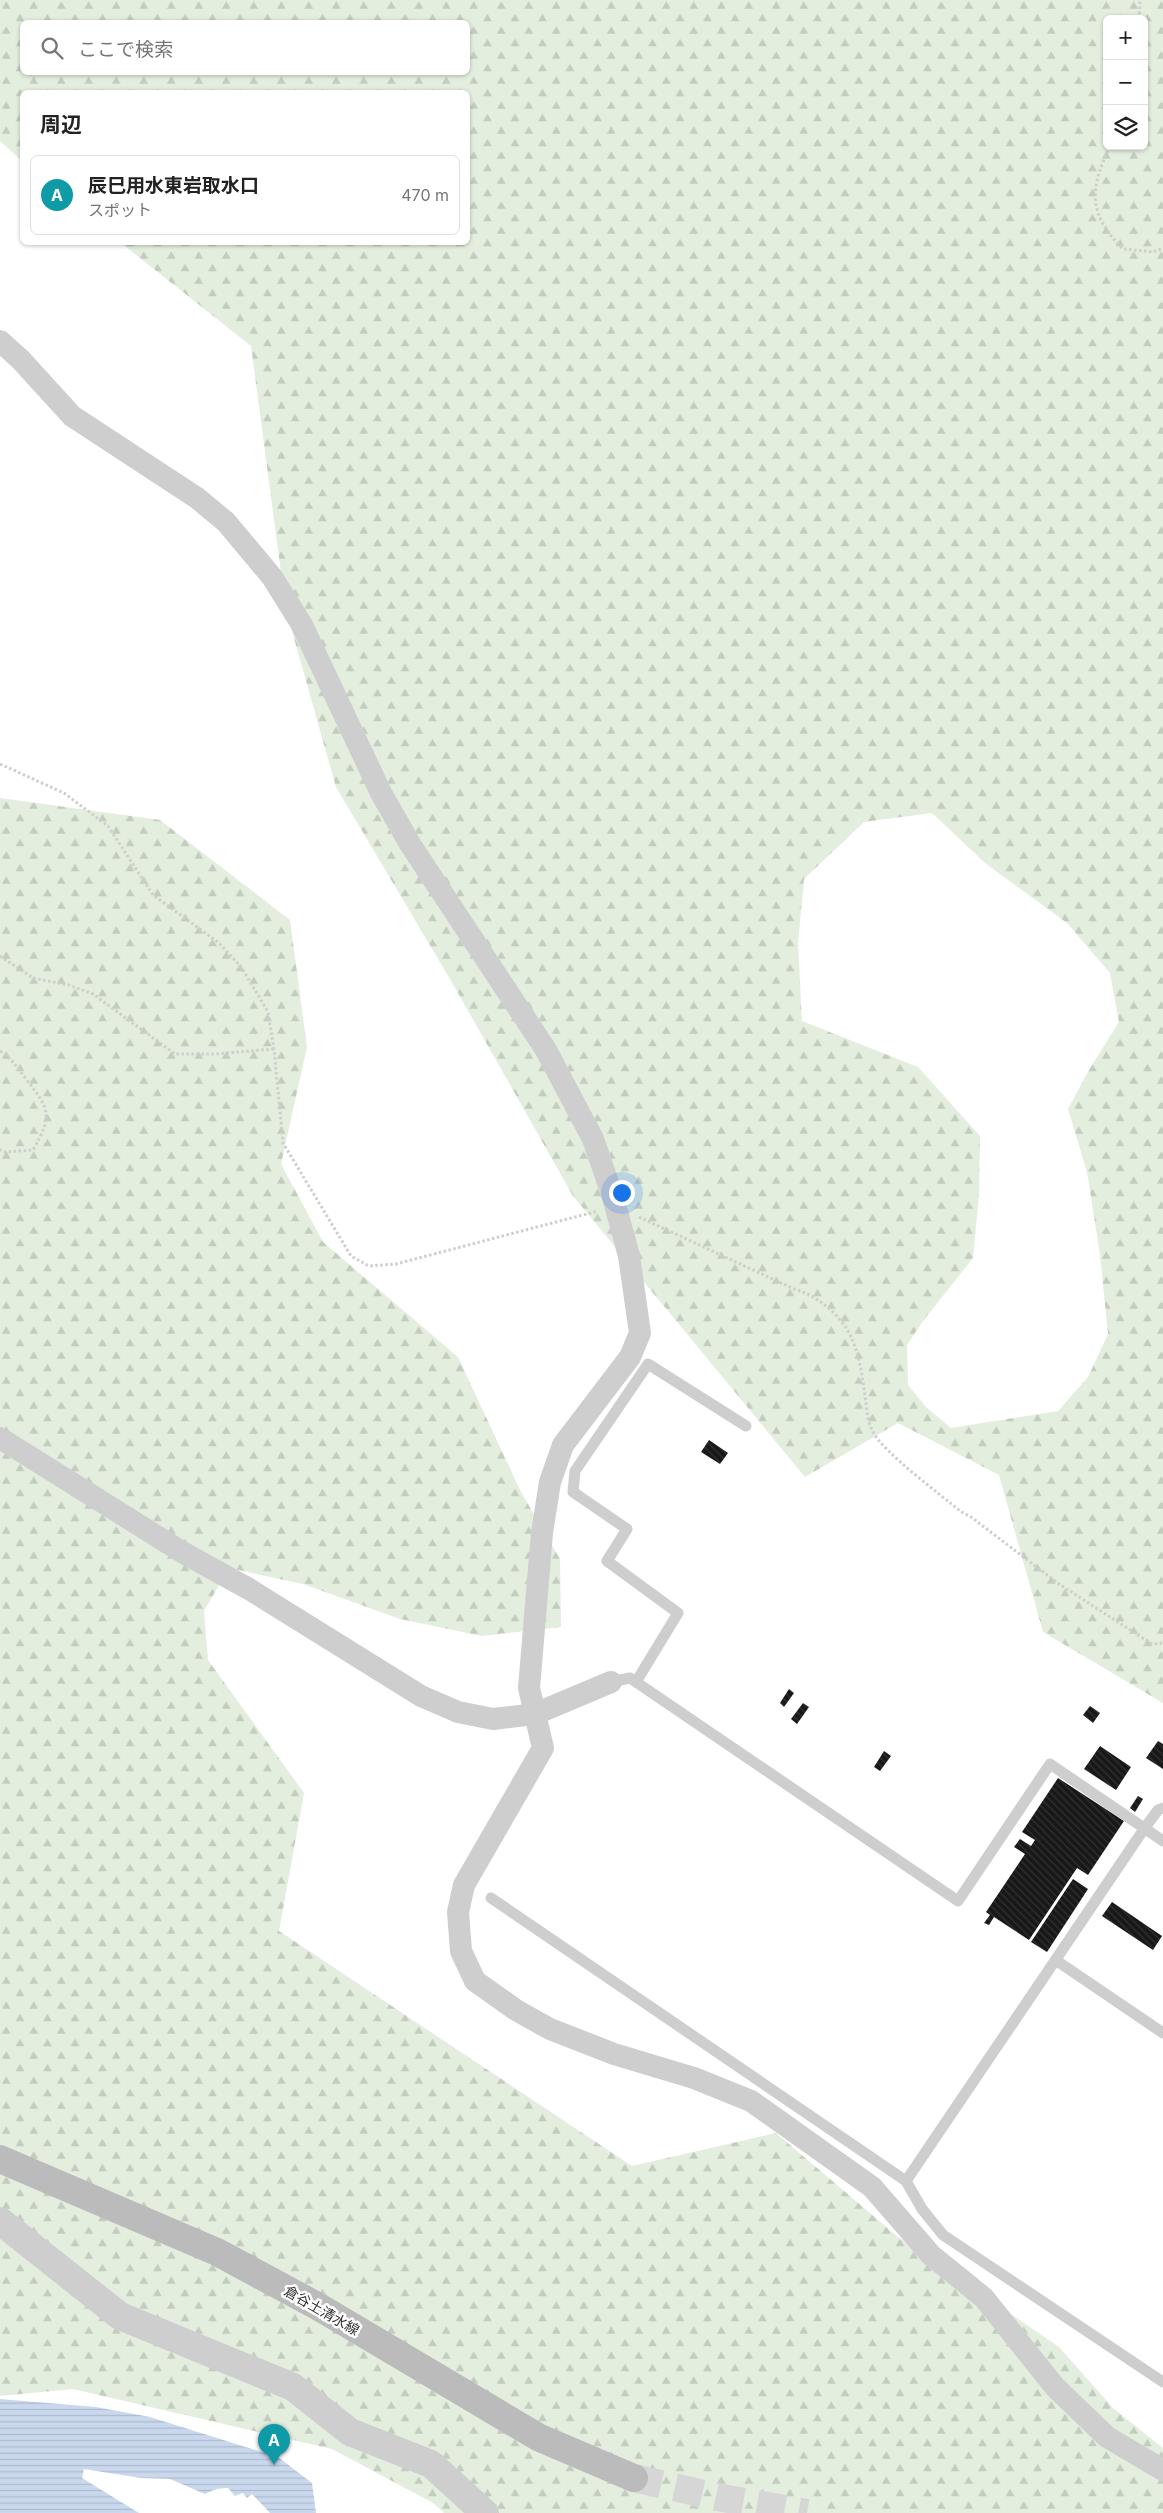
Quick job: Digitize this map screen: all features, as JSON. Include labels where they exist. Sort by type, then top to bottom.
[{"type":"main road","name":"倉谷土清水線","points":[[0,2159],[217,2252],[320,2307],[538,2437],[634,2478]]},
{"type":"street","points":[[0,341],[21,360],[72,416],[197,498],[219,516],[272,577],[302,625],[382,793],[410,844],[550,1058],[593,1139],[616,1206],[629,1256],[640,1333],[630,1357],[564,1444],[550,1482],[542,1533],[529,1688],[543,1748],[464,1885],[458,1912],[462,1951],[475,1981],[516,2010],[550,2029],[614,2054],[694,2078],[750,2101],[872,2187],[931,2255],[984,2298],[1054,2387],[1107,2437],[1163,2470]]},
{"type":"street","points":[[0,1438],[182,1552],[249,1589],[422,1696],[458,1712],[493,1719],[535,1714],[611,1682]]},
{"type":"street","points":[[0,2221],[120,2316],[293,2387],[350,2432],[431,2464],[484,2513]]},
{"type":"lane","points":[[636,1682],[678,1613],[606,1561],[627,1530],[573,1492],[575,1470],[648,1364],[746,1426]]},
{"type":"lane","points":[[611,1682],[630,1678],[958,1901],[1050,1764],[1163,1841]]},
{"type":"lane","points":[[906,2181],[1057,1961],[1144,1829],[1158,1810],[1163,1808]]},
{"type":"lane","points":[[491,1898],[906,2181],[922,2209],[943,2235],[1163,2382]]},
{"type":"lane","points":[[1057,1961],[1163,2033]]},
{"type":"path","points":[[1139,15],[1140,0]]},
{"type":"path","points":[[1108,150],[1100,166],[1094,206],[1105,231],[1123,249],[1153,252],[1163,248]]},
{"type":"path","points":[[0,764],[64,793],[108,826],[153,895],[219,943],[242,968],[268,1012],[274,1049],[283,1142],[351,1256],[369,1266],[396,1264],[616,1206],[794,1289],[806,1292],[830,1309],[846,1324],[858,1351],[868,1421],[874,1434],[891,1453],[960,1511],[1059,1584],[1152,1644],[1163,1643]]},
{"type":"path","points":[[0,956],[33,978],[69,985],[93,994],[175,1054],[215,1054],[274,1049]]},
{"type":"path","points":[[0,1051],[9,1057],[46,1104],[46,1129],[33,1150],[5,1152],[0,1150]]},
{"type":"green space","points":[[0,0],[1163,0],[1163,1703],[1043,1632],[999,1475],[898,1423],[805,1477],[573,1196],[450,979],[336,787],[286,610],[251,346],[124,245],[470,245],[470,90],[20,90],[20,159],[0,141]],"holes":[[[932,813],[985,863],[1067,923],[1110,973],[1119,1022],[1089,1070],[1068,1109],[1087,1172],[1100,1255],[1108,1334],[1088,1377],[1058,1411],[951,1428],[926,1407],[908,1385],[907,1345],[923,1321],[973,1258],[979,1195],[980,1136],[918,1067],[802,1021],[798,943],[804,879],[864,822]]]},
{"type":"green space","points":[[0,798],[160,820],[290,920],[307,1047],[281,1164],[323,1242],[458,1357],[521,1492],[560,1559],[561,1627],[482,1636],[400,1619],[303,1584],[229,1568],[204,1611],[208,1660],[304,1793],[279,1931],[632,2166],[776,2133],[898,2237],[1059,2347],[1113,2408],[1163,2448],[1163,2513],[444,2513],[433,2503],[332,2449],[73,2389],[0,2396]]},
{"type":"water","points":[[0,2399],[96,2407],[150,2417],[278,2457],[312,2483],[316,2513],[270,2513],[252,2494],[247,2498],[243,2493],[235,2496],[228,2488],[221,2488],[205,2494],[170,2479],[141,2478],[84,2469],[82,2478],[139,2513],[0,2513]]},
{"type":"building","points":[[709,1440],[728,1453],[720,1464],[701,1452]]},
{"type":"building","points":[[789,1689],[794,1693],[784,1707],[780,1703]]},
{"type":"building","points":[[803,1703],[809,1707],[797,1724],[791,1719]]},
{"type":"building","points":[[1090,1706],[1100,1713],[1093,1723],[1083,1715]]},
{"type":"building","points":[[1158,1741],[1163,1744],[1163,1769],[1146,1758]]},
{"type":"building","points":[[1100,1746],[1131,1767],[1116,1790],[1084,1769]]},
{"type":"building","points":[[884,1751],[891,1756],[880,1771],[874,1767]]},
{"type":"building","points":[[1058,1778],[1124,1821],[1088,1875],[1077,1868],[1029,1940],[994,1917],[989,1925],[984,1923],[990,1915],[986,1912],[1025,1854],[1014,1847],[1020,1839],[1031,1846],[1035,1840],[1022,1832]]},
{"type":"building","points":[[1138,1796],[1143,1799],[1135,1812],[1130,1808]]},
{"type":"building","points":[[1073,1879],[1088,1889],[1047,1952],[1031,1942]]},
{"type":"building","points":[[1112,1902],[1162,1936],[1153,1950],[1102,1916]]},
{"type":"tunnel","points":[[634,2478],[717,2497],[807,2513]]},
{"type":"place","name":"辰巳用水東岩取水口","points":[[274,2465]]}]
